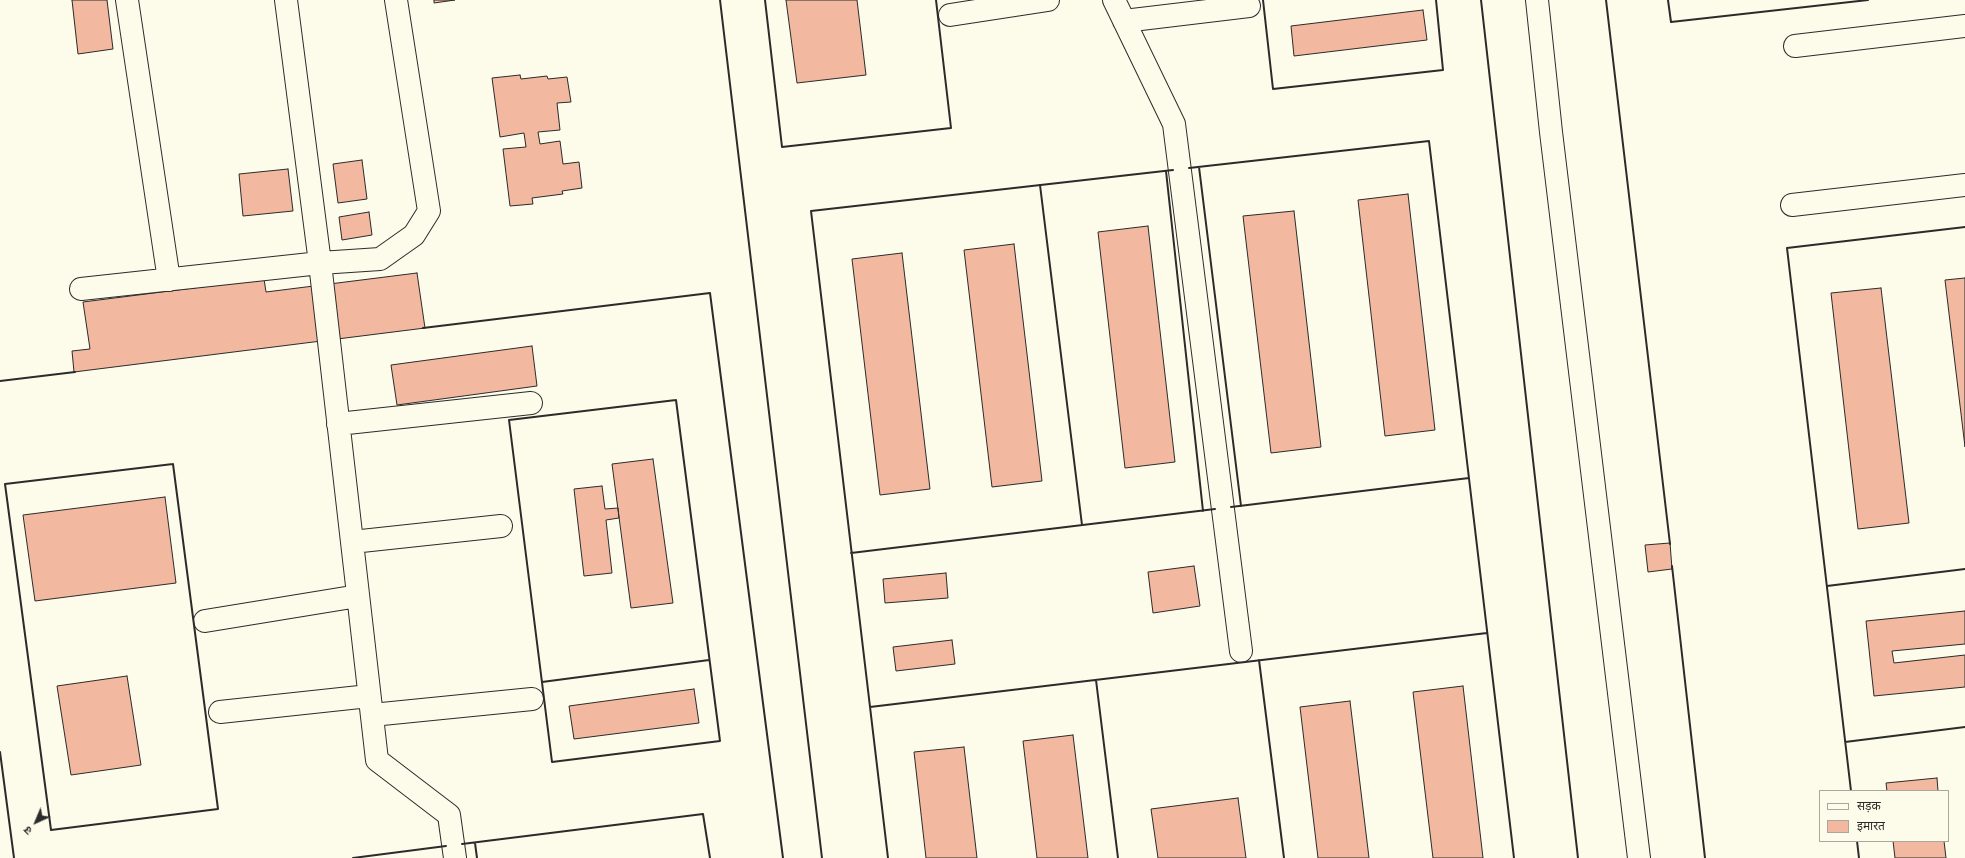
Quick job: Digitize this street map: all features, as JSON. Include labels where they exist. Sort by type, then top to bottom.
[{"type":"lane","points":[[127,0],[169,280]]},
{"type":"lane","points":[[286,0],[320,263],[377,760],[449,815],[455,858]]},
{"type":"lane","points":[[81,289],[320,263],[380,259],[414,235],[429,211],[396,0]]},
{"type":"lane","points":[[950,15],[1048,0]]},
{"type":"lane","points":[[1114,0],[1174,124],[1241,651]]},
{"type":"lane","points":[[1537,0],[1551,132],[1639,858]]},
{"type":"lane","points":[[1124,21],[1249,6]]},
{"type":"lane","points":[[1795,46],[1965,26]]},
{"type":"lane","points":[[1792,205],[1965,186]]},
{"type":"lane","points":[[338,424],[530,403]]},
{"type":"lane","points":[[352,542],[501,526]]},
{"type":"lane","points":[[205,621],[358,596]]},
{"type":"lane","points":[[220,712],[532,699]]},
{"type":"building","points":[[72,0],[107,0],[113,49],[78,54]]},
{"type":"building","points":[[434,0],[455,0],[434,3]]},
{"type":"building","points":[[786,0],[857,0],[866,75],[797,83]]},
{"type":"building","points":[[1423,10],[1427,40],[1294,56],[1291,26]]},
{"type":"building","points":[[520,75],[521,79],[547,76],[548,79],[567,77],[571,102],[557,103],[560,130],[538,132],[540,144],[560,141],[563,164],[579,162],[582,188],[562,191],[563,194],[532,198],[533,204],[510,206],[503,149],[526,147],[524,133],[500,137],[492,78]]},
{"type":"building","points":[[362,160],[367,199],[338,203],[333,164]]},
{"type":"building","points":[[288,169],[293,211],[243,216],[239,174]]},
{"type":"building","points":[[1408,194],[1435,430],[1385,436],[1358,200]]},
{"type":"building","points":[[1294,211],[1321,447],[1271,453],[1243,216]]},
{"type":"building","points":[[369,212],[372,235],[342,240],[339,217]]},
{"type":"building","points":[[1148,226],[1175,462],[1125,468],[1098,232]]},
{"type":"building","points":[[1014,244],[1042,481],[992,487],[964,250]]},
{"type":"building","points":[[902,253],[930,489],[880,495],[852,259]]},
{"type":"building","points":[[417,273],[425,328],[74,372],[72,351],[90,349],[83,302],[264,279],[266,292]]},
{"type":"building","points":[[1965,278],[1965,447],[1945,280]]},
{"type":"building","points":[[1881,288],[1909,523],[1858,529],[1831,293]]},
{"type":"building","points":[[532,346],[537,386],[397,405],[391,365]]},
{"type":"building","points":[[653,459],[673,603],[631,608],[612,464]]},
{"type":"building","points":[[602,486],[605,509],[618,508],[619,518],[606,520],[612,573],[584,576],[574,489]]},
{"type":"building","points":[[165,497],[176,583],[35,601],[23,515]]},
{"type":"building","points":[[1670,543],[1672,569],[1648,572],[1645,545]]},
{"type":"building","points":[[1194,566],[1200,606],[1153,613],[1148,572]]},
{"type":"building","points":[[946,573],[948,598],[885,603],[883,579]]},
{"type":"building","points":[[1965,611],[1965,644],[1892,651],[1894,663],[1965,655],[1965,687],[1874,696],[1866,621]]},
{"type":"building","points":[[952,640],[955,664],[896,671],[893,647]]},
{"type":"building","points":[[127,676],[141,765],[71,775],[57,686]]},
{"type":"building","points":[[1463,686],[1483,858],[1433,858],[1413,692]]},
{"type":"building","points":[[694,689],[699,723],[574,739],[569,706]]},
{"type":"building","points":[[1350,701],[1369,858],[1318,858],[1300,707]]},
{"type":"building","points":[[1073,735],[1088,858],[1037,858],[1023,741]]},
{"type":"building","points":[[964,747],[977,858],[926,858],[914,752]]},
{"type":"building","points":[[1937,778],[1938,790],[1887,790],[1886,783]]},
{"type":"building","points":[[1238,798],[1246,858],[1158,858],[1151,809]]},
{"type":"building","points":[[1893,842],[1944,842],[1946,858],[1895,858]]},
{"type":"wall","points":[[720,0],[822,858]]},
{"type":"wall","points":[[765,0],[782,147],[951,128],[936,0]]},
{"type":"wall","points":[[1263,0],[1273,89],[1443,70],[1436,0]]},
{"type":"wall","points":[[1481,0],[1578,858]]},
{"type":"wall","points":[[1606,0],[1670,544]]},
{"type":"wall","points":[[1668,0],[1671,22],[1868,0]]},
{"type":"wall","points":[[1189,168],[1429,141],[1514,858]]},
{"type":"wall","points":[[1199,167],[1241,506]]},
{"type":"wall","points":[[888,858],[811,211],[1173,170]]},
{"type":"wall","points":[[1166,171],[1203,511]]},
{"type":"wall","points":[[1040,185],[1082,525]]},
{"type":"wall","points":[[1851,790],[1787,248],[1965,227]]},
{"type":"wall","points":[[423,328],[710,293],[783,858]]},
{"type":"wall","points":[[0,381],[75,372]]},
{"type":"wall","points":[[676,400],[720,741],[552,762],[509,420],[676,400]]},
{"type":"wall","points":[[173,464],[218,809],[51,830],[5,484],[173,464]]},
{"type":"wall","points":[[1231,507],[1469,478]]},
{"type":"wall","points":[[851,553],[1215,509]]},
{"type":"wall","points":[[1672,566],[1705,858]]},
{"type":"wall","points":[[1827,586],[1965,569]]},
{"type":"wall","points":[[870,707],[1487,633]]},
{"type":"wall","points":[[542,682],[709,660]]},
{"type":"wall","points":[[1259,660],[1284,858]]},
{"type":"wall","points":[[1096,680],[1118,858]]},
{"type":"wall","points":[[1845,742],[1965,727]]},
{"type":"wall","points":[[0,752],[14,858]]},
{"type":"wall","points":[[462,844],[703,814],[710,858]]},
{"type":"wall","points":[[1857,842],[1859,858]]},
{"type":"wall","points":[[475,843],[477,858]]},
{"type":"wall","points":[[353,858],[446,846]]}]
